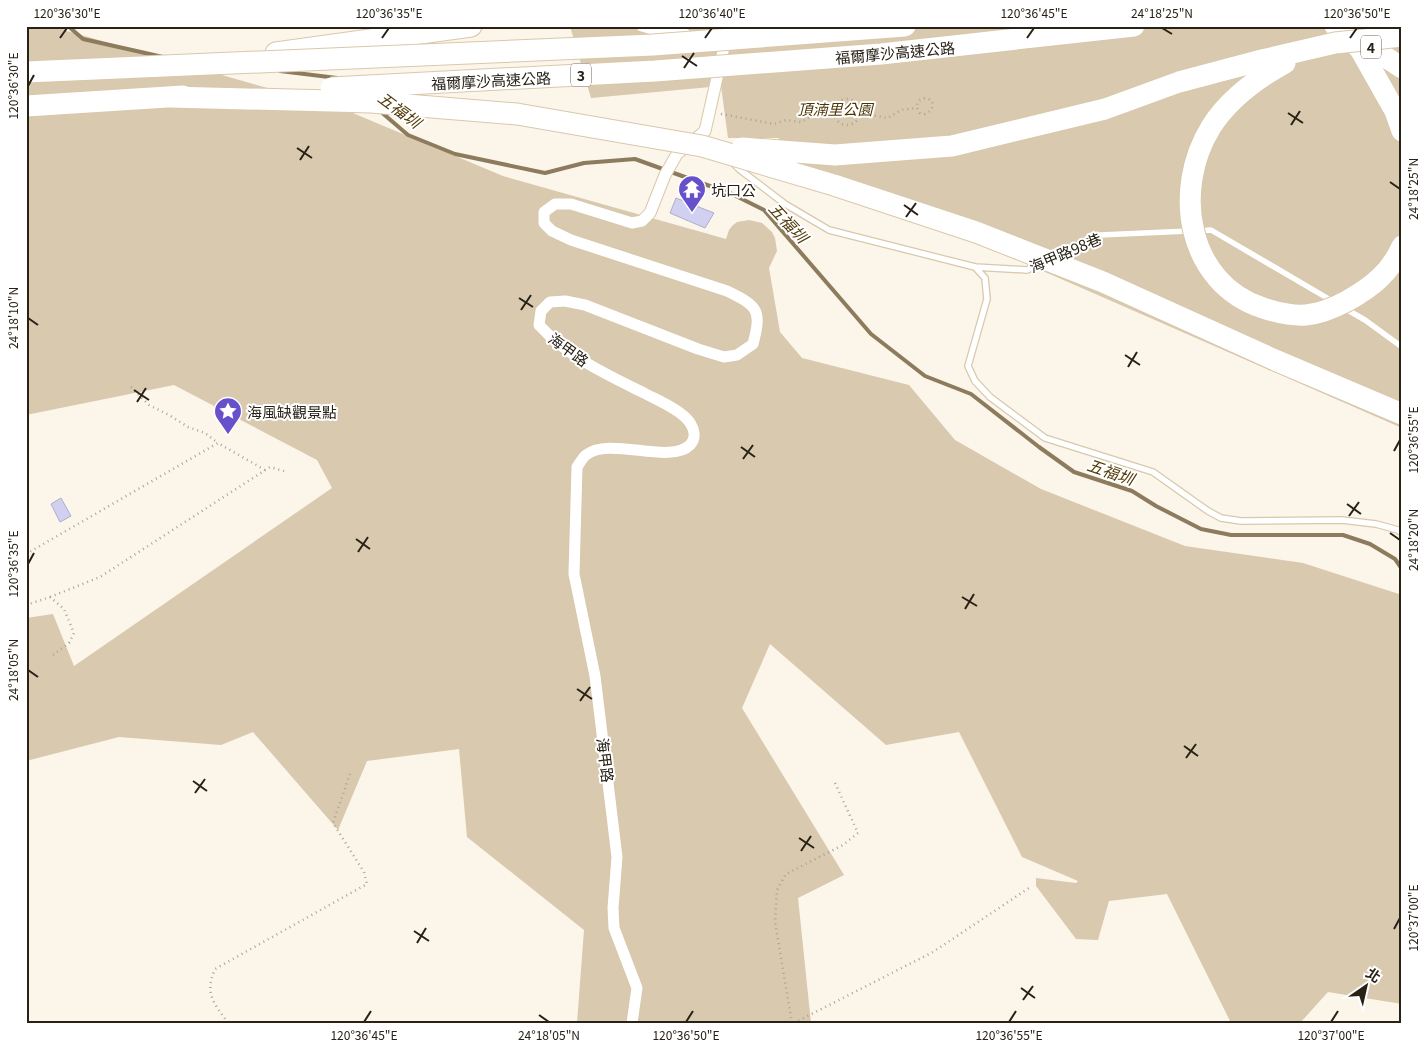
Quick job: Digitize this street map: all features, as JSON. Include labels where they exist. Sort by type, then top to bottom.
[{"type":"highway","points":[[171,65],[347,44],[471,26]]},
{"type":"highway","name":"福爾摩沙高速公路","points":[[26,72],[653,45],[905,26]]},
{"type":"highway","name":"福爾摩沙高速公路","points":[[26,106],[656,71],[881,54],[1134,26]]},
{"type":"highway","name":"4","points":[[1378,26],[1402,43]]},
{"type":"highway","points":[[1394,26],[1402,34]]},
{"type":"highway","points":[[170,97],[371,102],[517,114],[835,155],[952,146],[1105,110],[1178,82],[1336,32],[1402,34]]},
{"type":"highway","points":[[1336,32],[1360,49],[1394,111],[1402,131]]},
{"type":"highway","points":[[1336,32],[1268,72],[1227,107],[1212,126],[1200,148],[1190,192],[1194,233],[1206,263],[1226,287],[1253,305],[1286,315],[1298,316],[1326,311],[1365,291],[1386,273],[1397,258],[1402,246]]},
{"type":"highway","name":"4","points":[[1336,32],[1402,68]]},
{"type":"highway","points":[[708,139],[834,185],[976,232],[1102,282],[1275,360],[1402,414]]},
{"type":"street","points":[[642,26],[666,33],[726,38]]},
{"type":"street","points":[[708,139],[709,113],[730,26]]},
{"type":"street","name":"海甲路","points":[[632,1023],[637,988],[614,928],[613,908],[617,857],[595,676],[574,574],[577,467],[586,455],[602,448],[675,451],[682,450],[691,444],[695,436],[692,426],[685,418],[666,405],[572,355],[550,338],[539,325],[541,311],[550,302],[565,301],[585,305],[724,357],[737,355],[753,344],[758,322],[754,307],[727,291],[571,240],[552,232],[544,224],[544,212],[555,204],[571,204],[632,223],[642,221],[650,213],[665,175],[677,154],[708,139]]},
{"type":"lane","name":"海甲路98巷","points":[[708,139],[739,170],[785,204],[829,230],[975,267],[1026,270],[1100,235],[1211,230],[1365,320],[1402,347]]},
{"type":"lane","points":[[975,267],[985,278],[987,299],[968,366],[975,381],[990,397],[1045,438],[1153,472],[1221,518],[1241,521],[1342,520],[1376,524],[1398,530],[1402,533]]},
{"type":"path","points":[[927,98],[932,101],[933,107],[931,112],[926,114],[920,113],[917,108],[917,103],[921,99],[927,98]]},
{"type":"path","points":[[850,100],[858,105],[860,113],[857,122],[849,126],[840,123],[834,116],[835,113],[835,107],[841,101],[850,100]]},
{"type":"path","points":[[860,113],[888,118],[900,110],[917,108]]},
{"type":"path","points":[[709,113],[774,124],[786,120],[801,122],[816,114],[835,113]]},
{"type":"path","points":[[131,387],[149,405],[188,428],[205,433],[218,443],[265,470]]},
{"type":"path","points":[[26,554],[218,443]]},
{"type":"path","points":[[26,605],[50,598],[100,577],[270,467],[287,472]]},
{"type":"path","points":[[50,598],[64,609],[74,633],[70,643],[53,655]]},
{"type":"path","points":[[228,1023],[213,1002],[209,982],[215,969],[367,884],[364,872],[333,823],[350,774]]},
{"type":"path","points":[[835,783],[858,833],[843,846],[786,874],[777,890],[775,922],[793,1023],[933,952],[1029,888]]},
{"type":"green space","points":[[26,26],[61,26],[67,31],[348,111],[503,176],[726,239],[729,230],[737,222],[749,220],[762,223],[772,232],[775,238],[777,251],[769,268],[780,332],[802,358],[909,385],[955,440],[1041,489],[1185,546],[1303,563],[1402,595],[1402,1004],[1328,992],[1300,1023],[1231,1023],[1167,894],[1109,901],[1098,940],[1076,939],[1036,886],[1036,878],[1076,883],[1078,881],[1022,857],[959,732],[886,745],[770,644],[742,708],[844,875],[798,898],[811,1023],[577,1023],[584,930],[467,837],[459,749],[367,761],[338,830],[253,732],[221,745],[119,737],[26,761],[26,618],[53,614],[74,666],[332,488],[317,460],[174,385],[26,415]]},
{"type":"green space","name":"頂湳里公園","points":[[570,26],[1402,26],[1402,428],[940,226],[763,173],[779,138],[728,138],[721,86],[591,98]]},
{"type":"building","name":"坑口公","points":[[676,198],[714,213],[705,228],[670,213]]},
{"type":"building","points":[[61,498],[71,516],[60,522],[51,504]]},
{"type":"waterway","name":"五福圳","points":[[68,26],[83,39],[163,57]]},
{"type":"waterway","name":"五福圳","points":[[280,71],[337,78]]},
{"type":"waterway","name":"五福圳","points":[[380,111],[408,135],[455,154],[545,173],[584,163],[635,159],[732,194],[764,210],[871,334],[925,376],[971,394],[1074,472],[1132,491],[1156,506],[1201,529],[1231,535],[1343,535],[1370,544],[1395,559],[1402,569]]},
{"type":"place","name":"坑口公","points":[[692,213]]},
{"type":"place","name":"海風缺觀景點","points":[[228,435]]}]
